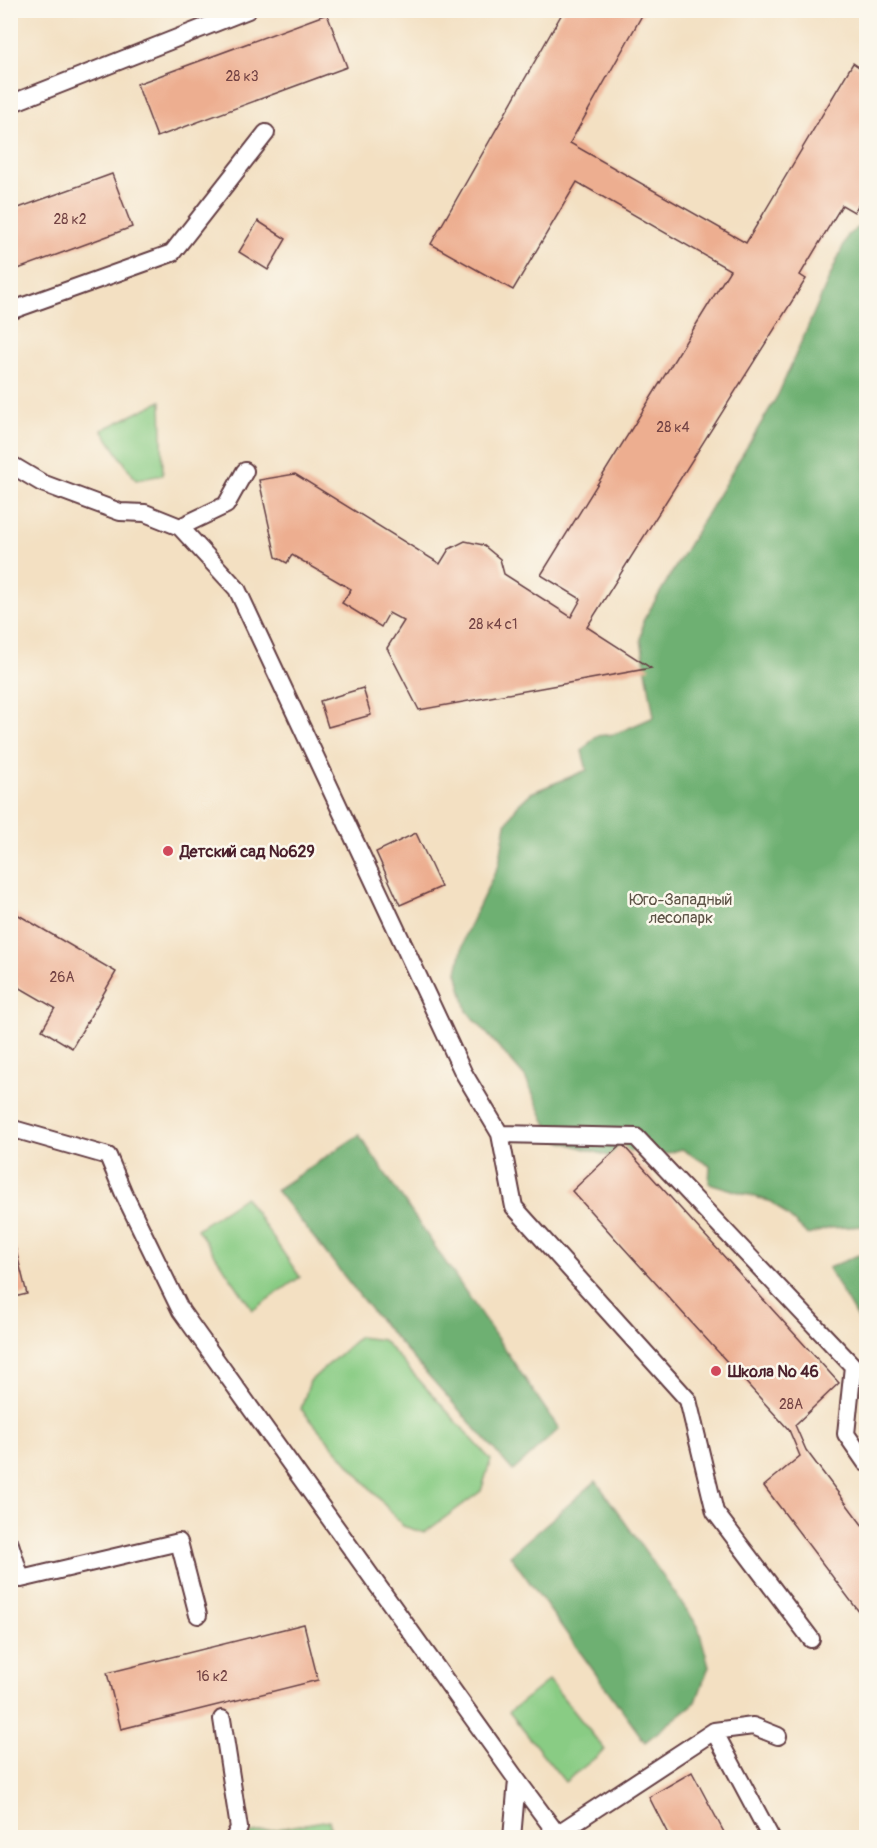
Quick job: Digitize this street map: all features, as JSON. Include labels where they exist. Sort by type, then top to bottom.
[{"type":"lane","points":[[10,104],[248,10]]},
{"type":"lane","points":[[10,311],[172,253],[266,133]]},
{"type":"lane","points":[[10,464],[42,483],[120,512],[145,513],[180,527],[237,589],[463,1072],[500,1134],[514,1207],[688,1400],[715,1512],[811,1639]]},
{"type":"lane","points":[[180,527],[226,505],[245,471]]},
{"type":"lane","points":[[10,1128],[108,1156],[181,1311],[558,1836],[714,1731],[753,1726],[778,1736]]},
{"type":"lane","points":[[500,1134],[636,1137],[853,1366],[846,1434],[867,1463]]},
{"type":"lane","points":[[10,1544],[21,1579],[179,1542],[198,1615]]},
{"type":"lane","points":[[222,1719],[239,1828],[234,1838]]},
{"type":"lane","points":[[714,1731],[771,1838]]},
{"type":"lane","points":[[512,1838],[516,1780]]},
{"type":"green space","name":"Юго-Западный лесопарк","points":[[866,224],[866,1226],[830,1228],[808,1235],[772,1202],[709,1183],[710,1166],[682,1149],[665,1154],[633,1150],[618,1159],[553,1139],[525,1077],[467,1011],[457,972],[465,935],[499,864],[506,824],[517,806],[531,793],[587,770],[582,751],[596,736],[615,734],[654,717],[641,640],[643,621],[778,395],[848,235]]},
{"type":"green space","points":[[161,401],[163,475],[136,480],[102,430]]},
{"type":"green space","points":[[359,1135],[559,1429],[513,1471],[375,1315],[276,1190]]},
{"type":"green space","points":[[245,1197],[300,1277],[253,1310],[197,1229]]},
{"type":"green space","points":[[858,1255],[866,1257],[866,1334],[828,1268]]},
{"type":"green space","points":[[359,1337],[383,1340],[491,1460],[481,1491],[424,1533],[403,1526],[301,1409],[310,1381]]},
{"type":"green space","points":[[596,1481],[698,1626],[709,1666],[696,1702],[645,1742],[510,1555]]},
{"type":"green space","points":[[549,1680],[605,1750],[565,1782],[509,1712]]},
{"type":"green space","points":[[329,1820],[332,1837],[248,1837],[247,1834]]},
{"type":"building","points":[[564,10],[645,10],[570,143],[746,243],[853,63],[866,72],[866,193],[854,212],[842,205],[800,275],[806,279],[587,627],[651,668],[419,710],[387,648],[404,621],[389,613],[381,627],[342,603],[351,589],[292,555],[287,563],[276,557],[259,480],[295,474],[440,564],[449,549],[465,541],[483,545],[500,559],[504,574],[571,617],[581,599],[541,575],[730,270],[577,182],[513,290],[431,244]]},
{"type":"building","points":[[327,14],[347,67],[157,137],[137,84]]},
{"type":"building","points":[[112,174],[132,227],[10,272],[10,211]]},
{"type":"building","points":[[258,221],[286,239],[268,270],[239,252]]},
{"type":"building","points":[[363,688],[371,715],[328,727],[320,701]]},
{"type":"building","points":[[416,833],[441,887],[400,905],[376,852]]},
{"type":"building","points":[[10,910],[116,972],[72,1048],[42,1030],[55,1008],[10,982]]},
{"type":"building","points":[[622,1144],[839,1383],[795,1425],[806,1450],[866,1530],[866,1621],[764,1486],[800,1456],[789,1430],[572,1191]]},
{"type":"building","points":[[10,1239],[13,1239],[27,1294],[10,1298]]},
{"type":"building","points":[[304,1624],[318,1680],[121,1729],[107,1673]]},
{"type":"building","points":[[692,1772],[727,1838],[670,1838],[649,1797]]},
{"type":"place","name":"Детский сад №629","points":[[168,851]]},
{"type":"place","name":"Школа № 46","points":[[716,1371]]}]
